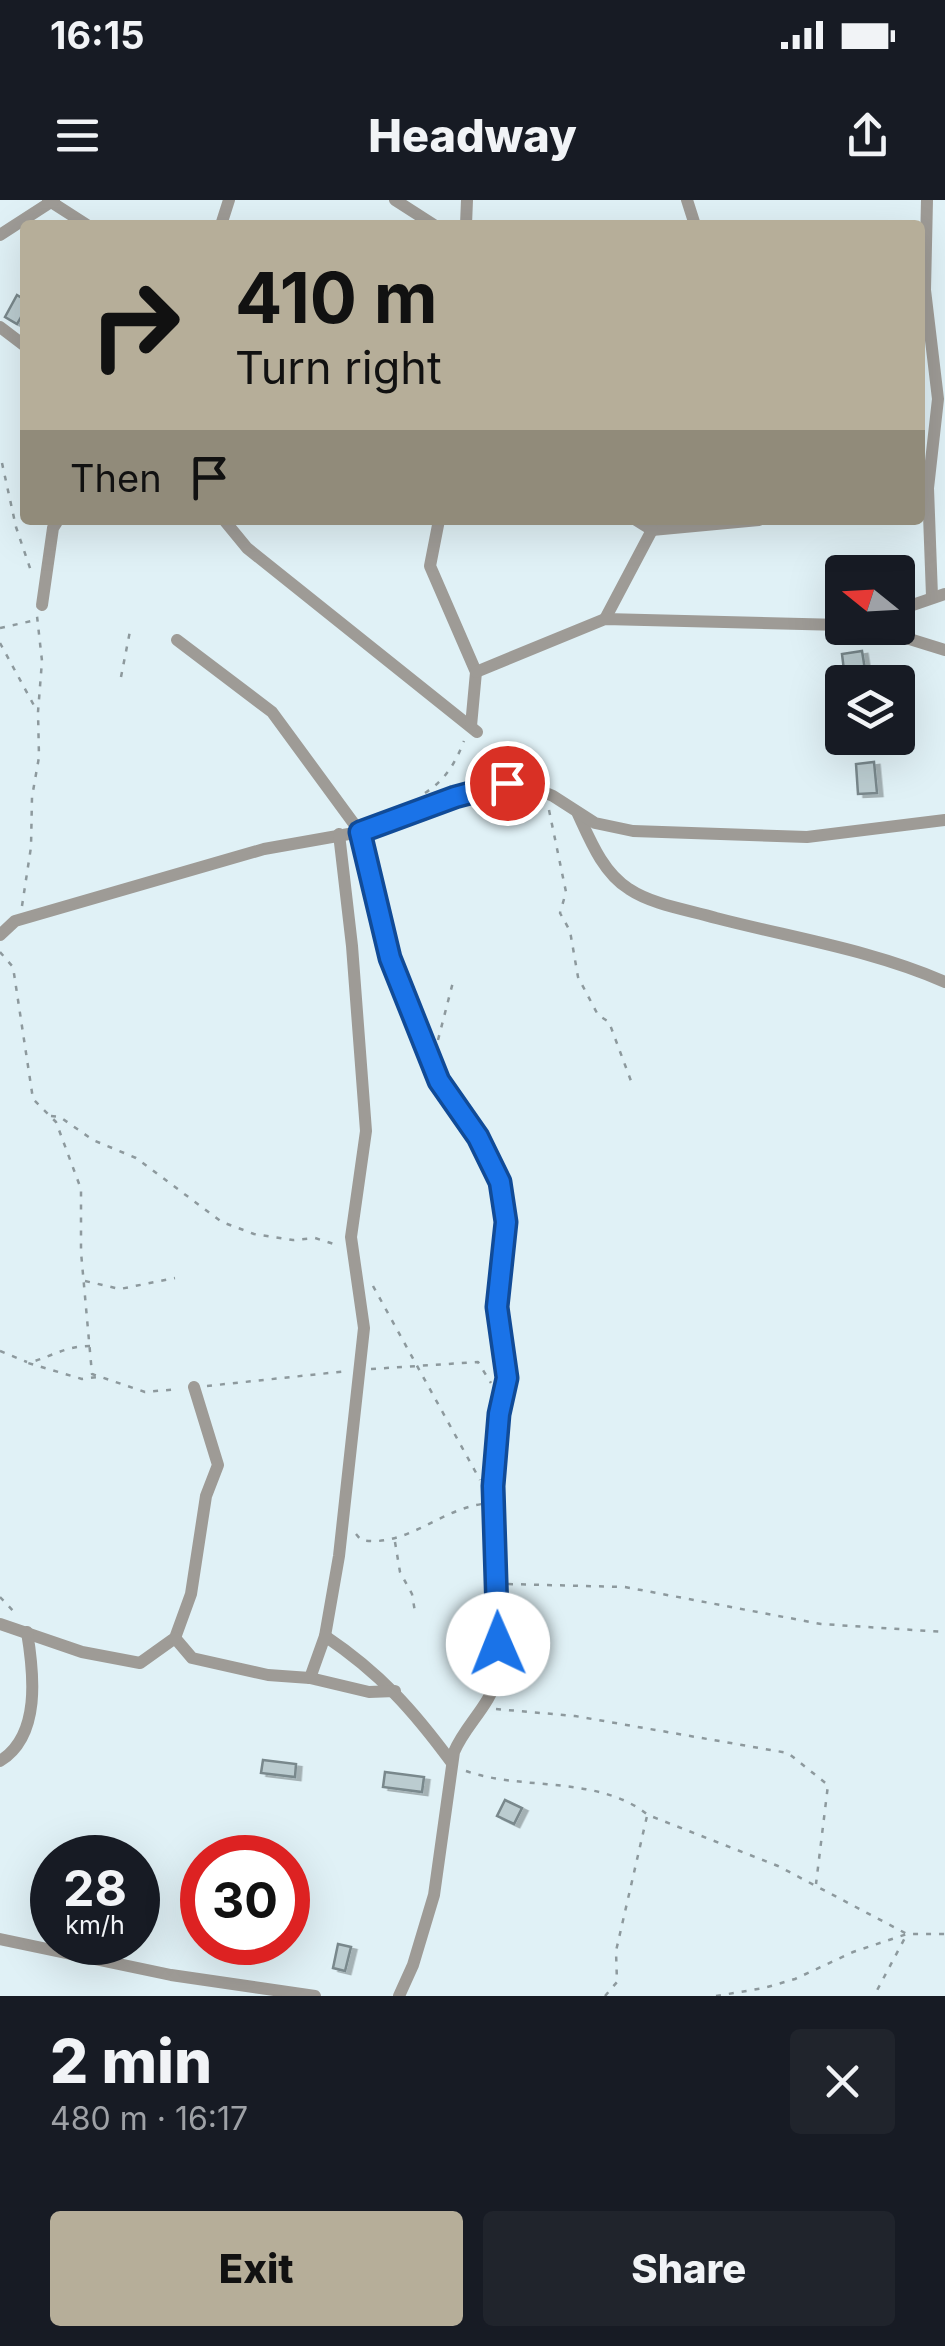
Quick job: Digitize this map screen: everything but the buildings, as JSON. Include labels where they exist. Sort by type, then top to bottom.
[{"type":"street","points":[[395,200],[426,220]]},
{"type":"street","points":[[928,200],[925,290],[938,399],[928,488],[938,595]]},
{"type":"street","points":[[22,220],[51,201],[80,220]]},
{"type":"street","points":[[0,326],[20,342]]},
{"type":"street","points":[[38,610],[55,525]]},
{"type":"street","points":[[228,525],[247,548],[472,731]]},
{"type":"street","points":[[438,525],[430,566],[476,672],[472,731]]},
{"type":"street","points":[[644,525],[652,530],[706,525]]},
{"type":"street","points":[[605,619],[652,530]]},
{"type":"street","points":[[476,672],[605,619],[825,625]]},
{"type":"street","points":[[177,640],[272,712],[360,832],[390,958],[433,1066],[450,1100],[478,1137],[500,1182],[506,1222],[497,1307],[507,1362],[493,1504],[496,1676],[491,1696],[458,1741],[434,1895],[413,1965],[399,1996]]},
{"type":"street","points":[[915,641],[945,650]]},
{"type":"street","points":[[0,934],[15,921],[264,849],[360,832],[492,785],[527,785],[594,823],[633,831],[808,837],[945,820]]},
{"type":"street","points":[[578,814],[602,861],[635,893],[686,910],[898,964],[945,982]]},
{"type":"street","points":[[310,1678],[325,1636],[343,1520],[364,1328],[352,1237],[366,1130],[340,834]]},
{"type":"street","points":[[0,1624],[82,1652],[140,1663],[175,1638],[191,1594],[206,1496],[218,1465],[194,1387]]},
{"type":"street","points":[[0,1761],[12,1753],[24,1736],[30,1710],[28,1632]]},
{"type":"street","points":[[325,1636],[358,1658],[395,1691],[452,1763]]},
{"type":"street","points":[[175,1638],[192,1658],[369,1692],[395,1691]]},
{"type":"street","points":[[0,1939],[172,1976],[316,1996]]},
{"type":"path","points":[[2,463],[16,527],[33,576]]},
{"type":"path","points":[[0,628],[38,610],[42,661],[39,756],[32,796],[31,847],[22,906],[15,921]]},
{"type":"path","points":[[121,677],[130,626]]},
{"type":"path","points":[[0,643],[38,712]]},
{"type":"path","points":[[418,798],[439,784],[472,731]]},
{"type":"path","points":[[547,793],[566,892],[560,913],[570,930],[578,978],[598,1015],[610,1022],[632,1081]]},
{"type":"path","points":[[0,952],[13,967],[32,1099],[56,1122],[81,1189],[92,1374],[145,1392],[478,1362],[502,1400]]},
{"type":"path","points":[[433,1066],[453,982]]},
{"type":"path","points":[[50,1116],[60,1117],[80,1134],[136,1158],[222,1222],[254,1234],[293,1240],[315,1238],[353,1249]]},
{"type":"path","points":[[84,1281],[120,1289],[175,1278]]},
{"type":"path","points":[[343,1520],[362,1540],[394,1540],[451,1513],[478,1504],[493,1504],[372,1283]]},
{"type":"path","points":[[28,1363],[48,1358],[66,1346],[90,1346]]},
{"type":"path","points":[[0,1351],[82,1379],[98,1376]]},
{"type":"path","points":[[394,1540],[400,1572],[416,1612]]},
{"type":"path","points":[[496,1583],[626,1588],[821,1624],[945,1632]]},
{"type":"path","points":[[0,1597],[28,1632]]},
{"type":"path","points":[[482,1708],[575,1716],[788,1753],[828,1785],[815,1885]]},
{"type":"path","points":[[452,1763],[469,1773],[594,1792],[634,1804],[648,1815],[778,1866],[907,1934]]},
{"type":"path","points":[[605,1996],[617,1982],[616,1951],[648,1815]]},
{"type":"path","points":[[874,1996],[907,1934]]},
{"type":"path","points":[[716,1996],[795,1978],[907,1934],[945,1934]]},
{"type":"route","points":[[498,1644],[493,1486],[499,1414],[507,1378],[497,1307],[506,1222],[500,1182],[478,1137],[439,1081],[390,958],[360,832],[455,797],[507,783]]}]
